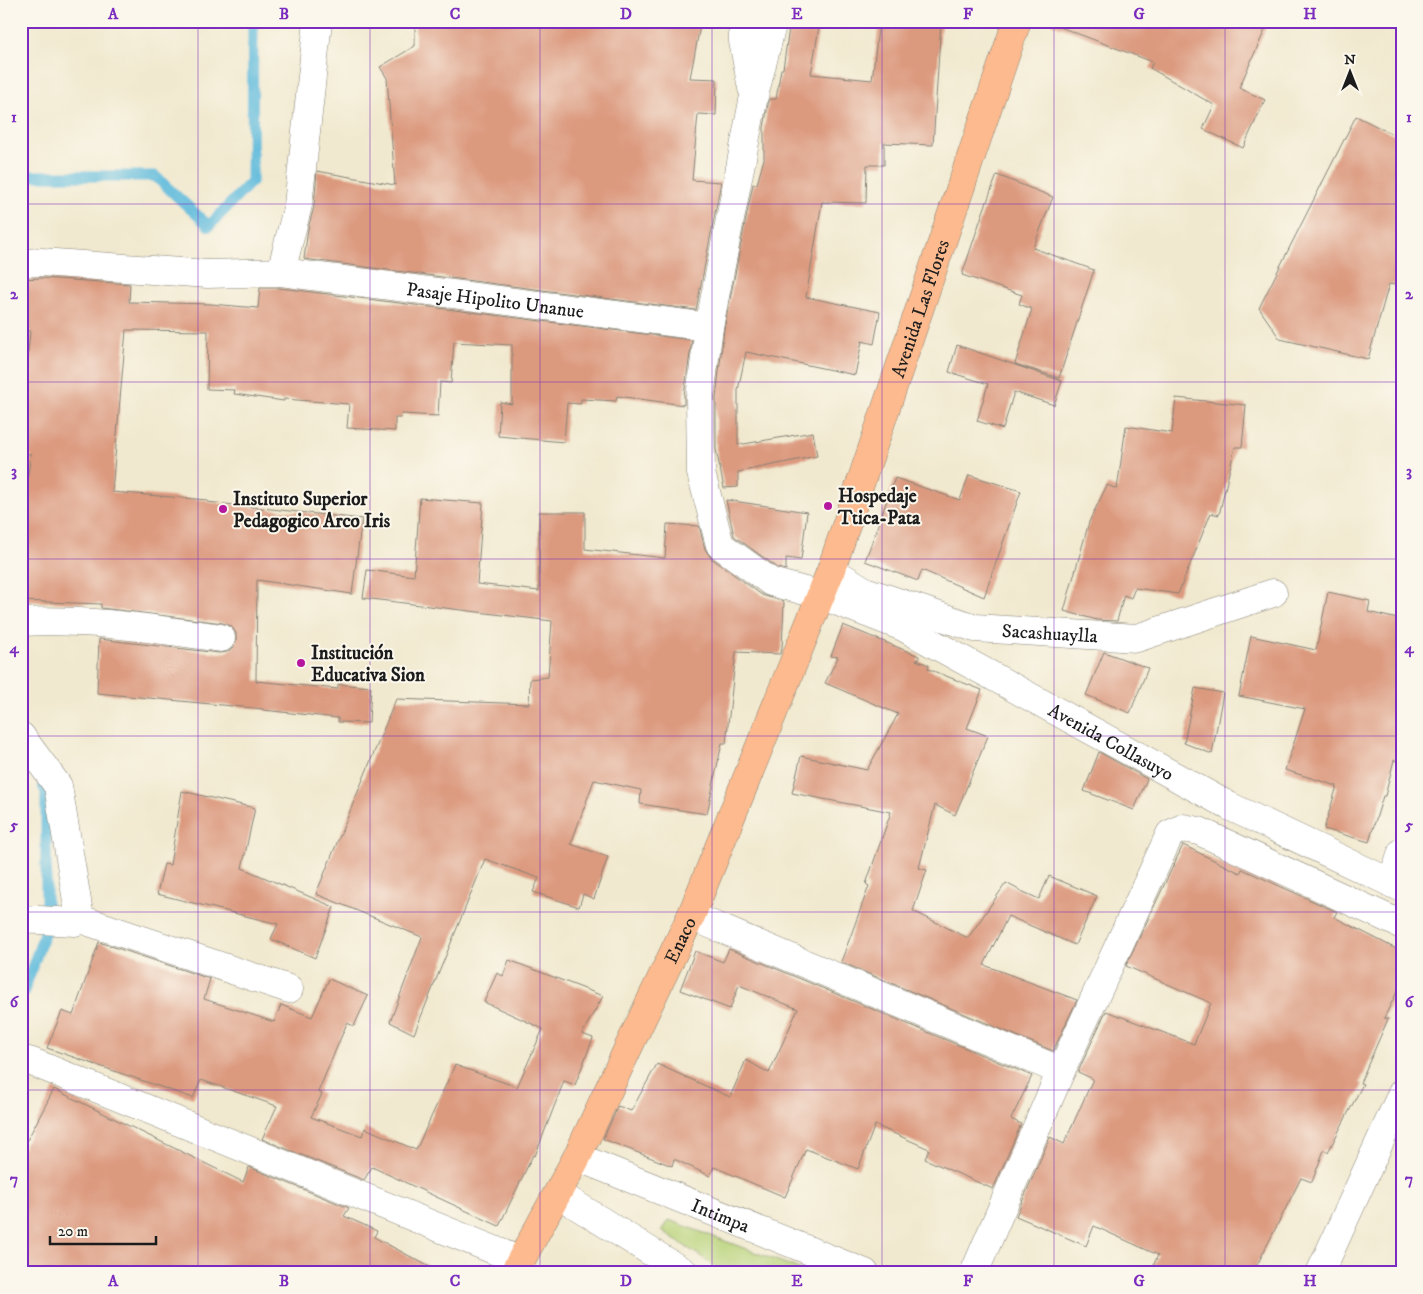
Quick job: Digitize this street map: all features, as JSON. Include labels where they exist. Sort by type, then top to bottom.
[{"type":"main road","name":"Avenida Las Flores","points":[[820,595],[831,570],[1017,21]]},
{"type":"main road","name":"Enaco","points":[[517,1267],[577,1158],[692,916],[820,595]]},
{"type":"street","points":[[281,272],[298,206],[318,21]]},
{"type":"street","points":[[742,21],[743,41],[754,96]]},
{"type":"street","name":"Avenida Collasuyo","points":[[773,21],[754,96],[709,327],[700,397],[701,473],[720,545],[770,582],[820,595],[903,627],[1229,806],[1397,886]]},
{"type":"street","name":"Pasaje Hipolito Unanue","points":[[21,263],[40,262],[208,274],[281,272],[709,327]]},
{"type":"street","name":"Sacashuaylla","points":[[831,570],[865,591],[975,628],[1137,638],[1273,593]]},
{"type":"street","points":[[21,622],[44,621],[127,625],[221,638]]},
{"type":"street","points":[[21,736],[58,786],[77,920]]},
{"type":"street","points":[[974,1273],[1061,1071],[1170,834],[1183,828],[1199,831],[1402,925]]},
{"type":"street","points":[[1397,886],[1402,852]]},
{"type":"street","points":[[692,916],[1061,1071]]},
{"type":"street","points":[[21,919],[77,920],[289,989]]},
{"type":"street","points":[[27,1061],[517,1267]]},
{"type":"street","points":[[1320,1273],[1402,1093]]},
{"type":"street","name":"Intimpa","points":[[577,1158],[865,1273]]},
{"type":"street","points":[[558,1194],[685,1273]]},
{"type":"green space","points":[[669,1220],[807,1273],[726,1273],[662,1231]]},
{"type":"building","points":[[415,21],[631,21],[667,24],[667,21],[701,21],[690,78],[717,79],[716,115],[698,114],[692,180],[721,182],[696,310],[304,259],[308,229],[314,207],[317,171],[395,185],[387,78],[380,67],[415,46]]},
{"type":"building","points":[[790,21],[820,21],[811,74],[872,80],[879,21],[941,21],[933,145],[884,143],[884,165],[867,165],[866,203],[822,202],[806,297],[880,312],[874,344],[862,341],[855,375],[746,352],[738,390],[738,445],[813,432],[817,456],[738,472],[738,487],[724,488],[716,449],[716,398],[724,329],[753,184],[757,184],[764,159],[764,128],[769,99],[776,99],[781,69],[783,69]]},
{"type":"building","points":[[1052,21],[1269,21],[1239,88],[1265,100],[1243,148],[1203,129],[1214,105],[1150,68],[1153,62],[1052,24]]},
{"type":"building","points":[[1356,116],[1402,139],[1402,286],[1389,284],[1368,359],[1280,339],[1259,308]]},
{"type":"building","points":[[997,175],[1053,197],[1033,248],[1094,270],[1059,378],[1015,364],[1032,309],[1019,304],[1022,295],[962,275]]},
{"type":"building","points":[[41,278],[130,284],[129,302],[211,304],[258,308],[260,288],[280,288],[692,340],[684,405],[617,396],[616,401],[581,399],[581,404],[567,403],[564,442],[498,436],[500,402],[512,404],[512,345],[454,342],[451,383],[440,382],[438,416],[402,414],[401,418],[395,418],[395,431],[347,428],[349,404],[284,399],[284,401],[234,394],[235,390],[207,389],[208,331],[126,330],[112,492],[207,500],[207,502],[362,519],[352,594],[257,580],[256,681],[338,689],[338,684],[371,687],[369,723],[338,722],[338,718],[97,693],[99,639],[219,653],[227,652],[233,648],[236,641],[236,633],[231,626],[223,623],[101,608],[101,604],[21,601],[21,520],[31,454],[21,453],[21,430],[30,331],[21,330],[21,279]]},
{"type":"building","points":[[957,345],[1062,381],[1054,405],[1014,392],[1003,429],[977,421],[988,384],[949,372]]},
{"type":"building","points":[[1176,398],[1246,405],[1242,447],[1235,447],[1219,515],[1211,513],[1178,594],[1135,588],[1131,598],[1124,595],[1117,621],[1097,620],[1064,611],[1089,522],[1107,485],[1117,489],[1126,426],[1172,433]]},
{"type":"building","points":[[969,475],[1021,491],[984,597],[922,570],[918,581],[865,561],[895,478],[960,500]]},
{"type":"building","points":[[420,498],[483,503],[477,584],[539,591],[539,512],[585,512],[585,549],[665,558],[667,524],[699,526],[705,549],[711,558],[762,595],[784,602],[782,649],[780,654],[736,652],[726,743],[722,743],[707,814],[640,804],[641,790],[594,780],[571,844],[608,857],[594,899],[583,894],[579,907],[533,892],[539,878],[485,859],[414,1034],[390,1022],[422,937],[316,894],[396,699],[529,704],[530,679],[548,677],[552,621],[363,598],[367,570],[414,576]]},
{"type":"building","points":[[726,500],[807,512],[801,560],[786,558],[786,570],[778,568],[734,536]]},
{"type":"building","points":[[1328,592],[1370,601],[1368,612],[1402,620],[1402,763],[1394,760],[1385,796],[1383,796],[1369,842],[1324,829],[1337,786],[1285,770],[1305,709],[1239,696],[1251,636],[1316,650]]},
{"type":"building","points":[[843,625],[919,656],[919,660],[916,660],[929,665],[928,669],[982,690],[967,728],[988,736],[955,815],[935,805],[919,868],[927,870],[913,911],[968,938],[1006,883],[1039,899],[1049,876],[1097,896],[1075,945],[1008,916],[984,965],[1077,1000],[1053,1051],[841,962],[869,886],[866,884],[891,812],[792,793],[801,756],[867,770],[898,714],[825,683],[838,657],[831,656]]},
{"type":"building","points":[[1104,652],[1148,668],[1130,713],[1086,695]]},
{"type":"building","points":[[1195,688],[1223,693],[1212,754],[1184,743]]},
{"type":"building","points":[[1099,752],[1147,779],[1134,810],[1084,791]]},
{"type":"building","points":[[182,791],[255,808],[242,868],[334,907],[315,958],[271,939],[278,924],[157,894],[164,864],[170,865]]},
{"type":"building","points":[[1183,845],[1240,873],[1242,869],[1337,912],[1334,917],[1402,952],[1402,982],[1384,1018],[1388,1019],[1360,1083],[1363,1084],[1328,1152],[1324,1150],[1312,1182],[1301,1178],[1253,1273],[1150,1273],[1158,1255],[1094,1226],[1086,1246],[1016,1216],[1050,1137],[1064,1144],[1093,1079],[1078,1072],[1106,1011],[1194,1044],[1211,1003],[1126,966]]},
{"type":"building","points":[[99,942],[210,979],[204,999],[274,1022],[281,1005],[312,1017],[329,979],[368,996],[354,1026],[347,1023],[318,1092],[322,1094],[311,1117],[362,1136],[365,1128],[416,1150],[455,1065],[517,1087],[543,1029],[484,1002],[497,973],[503,976],[509,960],[603,996],[582,1034],[593,1038],[575,1085],[564,1081],[535,1156],[533,1155],[499,1226],[372,1167],[364,1180],[262,1139],[277,1106],[201,1080],[193,1098],[47,1048],[62,1011],[73,1015]]},
{"type":"building","points":[[729,949],[1032,1076],[1011,1119],[1021,1124],[993,1189],[925,1159],[929,1149],[875,1125],[858,1169],[806,1149],[785,1197],[714,1167],[710,1176],[674,1159],[672,1166],[603,1139],[618,1106],[631,1111],[657,1064],[730,1097],[746,1060],[769,1073],[798,1009],[739,985],[730,1009],[680,990],[695,951],[723,962]]},
{"type":"building","points":[[54,1089],[243,1182],[249,1167],[349,1208],[344,1216],[377,1231],[374,1237],[441,1273],[21,1273],[21,1152]]},
{"type":"waterway","points":[[21,176],[155,176],[209,226],[252,181],[253,21]]},
{"type":"waterway","points":[[21,999],[46,929],[46,792],[43,786]]},
{"type":"place","name":"Hospedaje Ttica-Pata","points":[[828,506]]},
{"type":"place","name":"Instituto Superior Pedagogico Arco Iris","points":[[223,509]]},
{"type":"place","name":"Institución Educativa Sion","points":[[301,663]]}]
